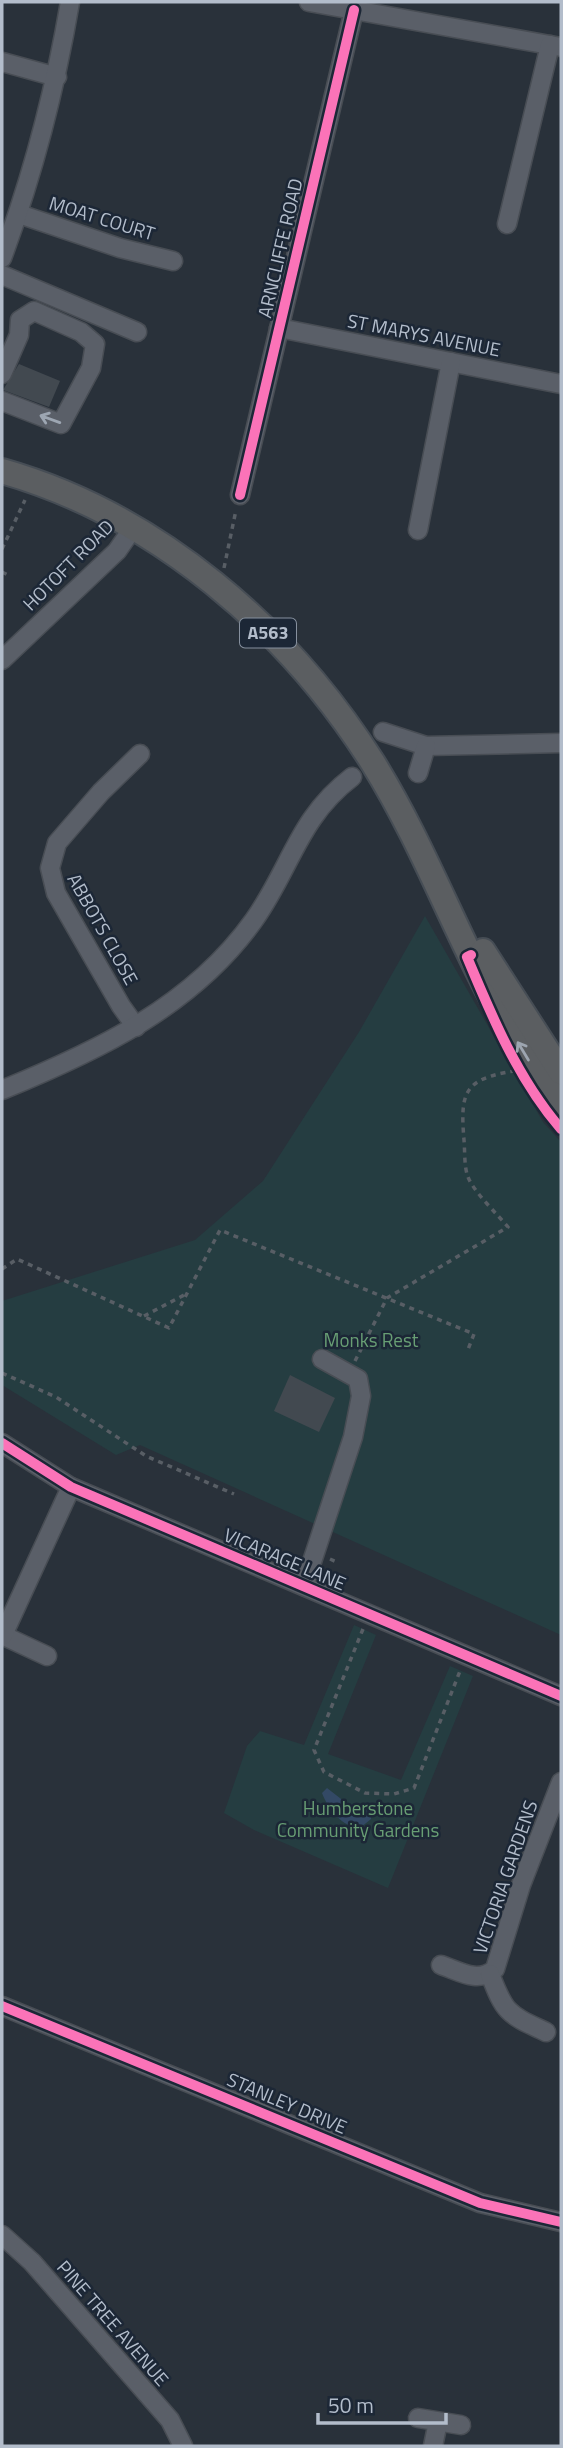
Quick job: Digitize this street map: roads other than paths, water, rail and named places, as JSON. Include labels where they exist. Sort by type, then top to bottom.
[{"type":"highway","name":"A563","points":[[2,471],[86,500],[133,528],[219,587],[288,653],[327,698],[373,764],[443,893],[490,996],[561,1107]]},
{"type":"highway","name":"A563","points":[[443,893],[561,1072]]},
{"type":"street","points":[[2,258],[19,214],[57,77],[70,2]]},
{"type":"street","points":[[309,2],[555,46],[507,224]]},
{"type":"street","name":"ARNCLIFFE ROAD","points":[[240,495],[354,10]]},
{"type":"street","points":[[2,62],[57,77]]},
{"type":"street","name":"MOAT COURT","points":[[19,214],[120,248],[173,261]]},
{"type":"street","points":[[2,275],[136,332]]},
{"type":"street","points":[[2,317],[20,320],[34,311],[82,332],[95,344],[77,369],[71,386],[73,397],[61,424],[2,401]]},
{"type":"street","points":[[2,374],[19,335],[20,320]]},
{"type":"street","name":"ST MARYS AVENUE","points":[[279,328],[561,384]]},
{"type":"street","points":[[418,530],[451,362]]},
{"type":"street","name":"HOTOFT ROAD","points":[[2,660],[117,551],[133,528]]},
{"type":"street","points":[[383,732],[426,746],[561,743]]},
{"type":"street","points":[[418,773],[426,746]]},
{"type":"street","name":"ABBOTS CLOSE","points":[[136,1027],[121,1006],[56,893],[50,868],[57,843],[80,815],[141,754]]},
{"type":"street","points":[[2,1090],[68,1063],[136,1027],[197,983],[235,945],[271,895],[313,814],[329,794],[352,777]]},
{"type":"street","points":[[304,1587],[358,1416],[358,1379],[322,1359]]},
{"type":"street","name":"VICARAGE LANE","points":[[2,1443],[71,1487],[561,1696]]},
{"type":"street","points":[[47,1656],[2,1635],[71,1487]]},
{"type":"street","name":"VICTORIA GARDENS","points":[[441,1965],[474,1977],[490,1974],[499,1963],[521,1885],[561,1782]]},
{"type":"street","points":[[490,1974],[500,2001],[509,2014],[546,2032]]},
{"type":"street","name":"STANLEY DRIVE","points":[[2,2006],[480,2203],[561,2222]]},
{"type":"street","name":"PINE TREE AVENUE","points":[[2,2235],[32,2262],[170,2420],[183,2446]]},
{"type":"street","points":[[418,2418],[461,2425]]},
{"type":"street","points":[[432,2446],[438,2422]]},
{"type":"water","points":[[327,1788],[345,1802],[371,1811],[371,1819],[360,1828],[342,1821],[332,1811],[322,1793]]},
{"type":"park label","name":"Monks Rest","points":[[371,1340]]},
{"type":"park label","name":"Humberstone Community Gardens","points":[[358,1819]]}]
